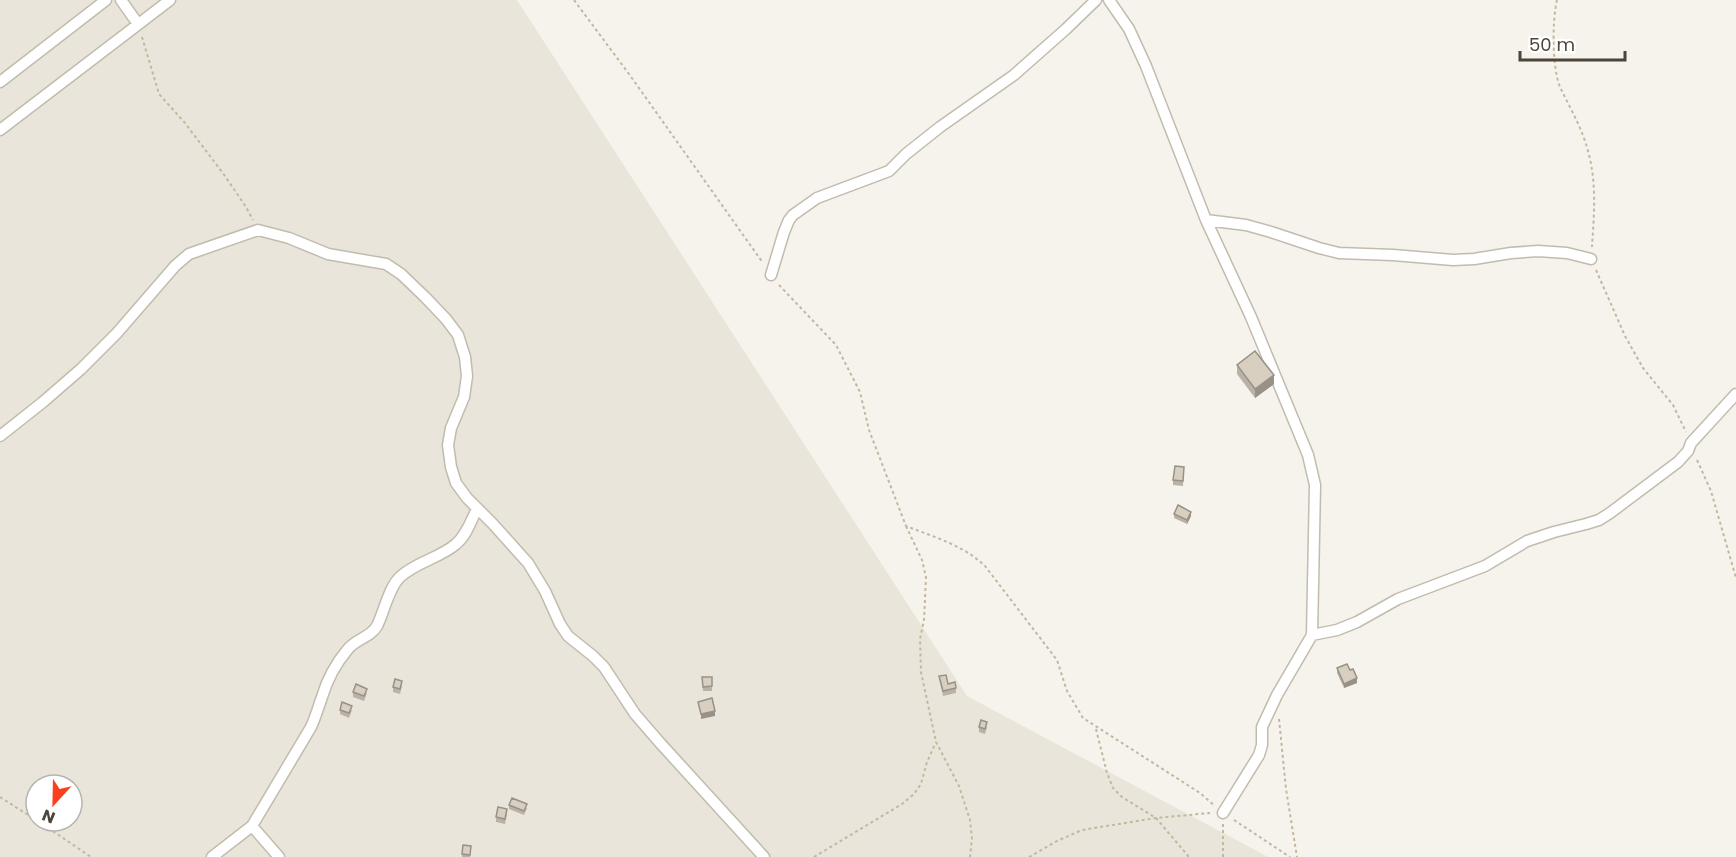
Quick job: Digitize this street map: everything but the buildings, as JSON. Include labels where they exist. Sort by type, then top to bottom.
[{"type":"street","points":[[0,82],[106,0]]},
{"type":"street","points":[[121,0],[138,24]]},
{"type":"street","points":[[0,130],[170,0]]},
{"type":"street","points":[[771,275],[784,232],[793,215],[817,198],[889,171],[940,127],[1014,75],[1095,0]]},
{"type":"street","points":[[1109,0],[1129,29],[1146,66],[1206,220],[1251,317],[1308,455],[1315,485],[1312,635],[1277,695],[1262,727],[1262,745],[1259,755],[1223,813]]},
{"type":"street","points":[[1206,220],[1246,225],[1339,253],[1453,261],[1511,253],[1538,252],[1567,253],[1592,259]]},
{"type":"street","points":[[0,436],[44,402],[81,369],[117,333],[175,266],[189,254],[258,230],[289,238],[328,254],[386,264],[401,274],[446,319],[458,335],[465,357],[467,376],[464,397],[451,428],[448,445],[456,483],[467,498],[528,563],[568,636],[604,667],[635,714],[654,737],[764,857]]},
{"type":"street","points":[[1312,635],[1347,626],[1398,598],[1485,566],[1527,541],[1599,520],[1678,462],[1688,450],[1690,443],[1736,394]]},
{"type":"street","points":[[212,857],[252,826],[311,727],[326,685],[341,658],[350,646],[373,632],[396,581],[406,572],[458,543],[477,509]]},
{"type":"street","points":[[252,826],[279,857]]},
{"type":"path","points":[[574,0],[771,275],[836,345],[860,392],[869,430],[906,526],[922,560],[926,577],[924,620],[920,639],[921,672],[936,742],[959,786],[970,820],[972,839],[970,857]]},
{"type":"path","points":[[1557,0],[1553,24],[1559,85],[1588,149],[1593,173],[1592,259],[1625,336],[1643,368],[1673,405],[1711,491],[1736,578]]},
{"type":"path","points":[[138,24],[159,94],[185,123],[225,176],[258,230]]},
{"type":"path","points":[[906,526],[965,549],[976,556],[1057,660],[1067,691],[1083,718],[1095,728],[1200,793],[1223,813],[1290,857]]},
{"type":"path","points":[[1279,719],[1286,789],[1297,857]]},
{"type":"path","points":[[1095,728],[1113,788],[1122,797],[1156,818],[1189,857]]},
{"type":"path","points":[[814,857],[902,804],[914,794],[921,784],[936,742]]},
{"type":"path","points":[[0,797],[24,812]]},
{"type":"path","points":[[1029,857],[1070,834],[1082,830],[1156,818],[1223,813]]},
{"type":"path","points":[[1222,857],[1223,813]]},
{"type":"path","points":[[56,833],[91,857]]},
{"type":"shaded area","points":[[0,0],[517,0],[967,696],[1268,857],[0,857]]}]
